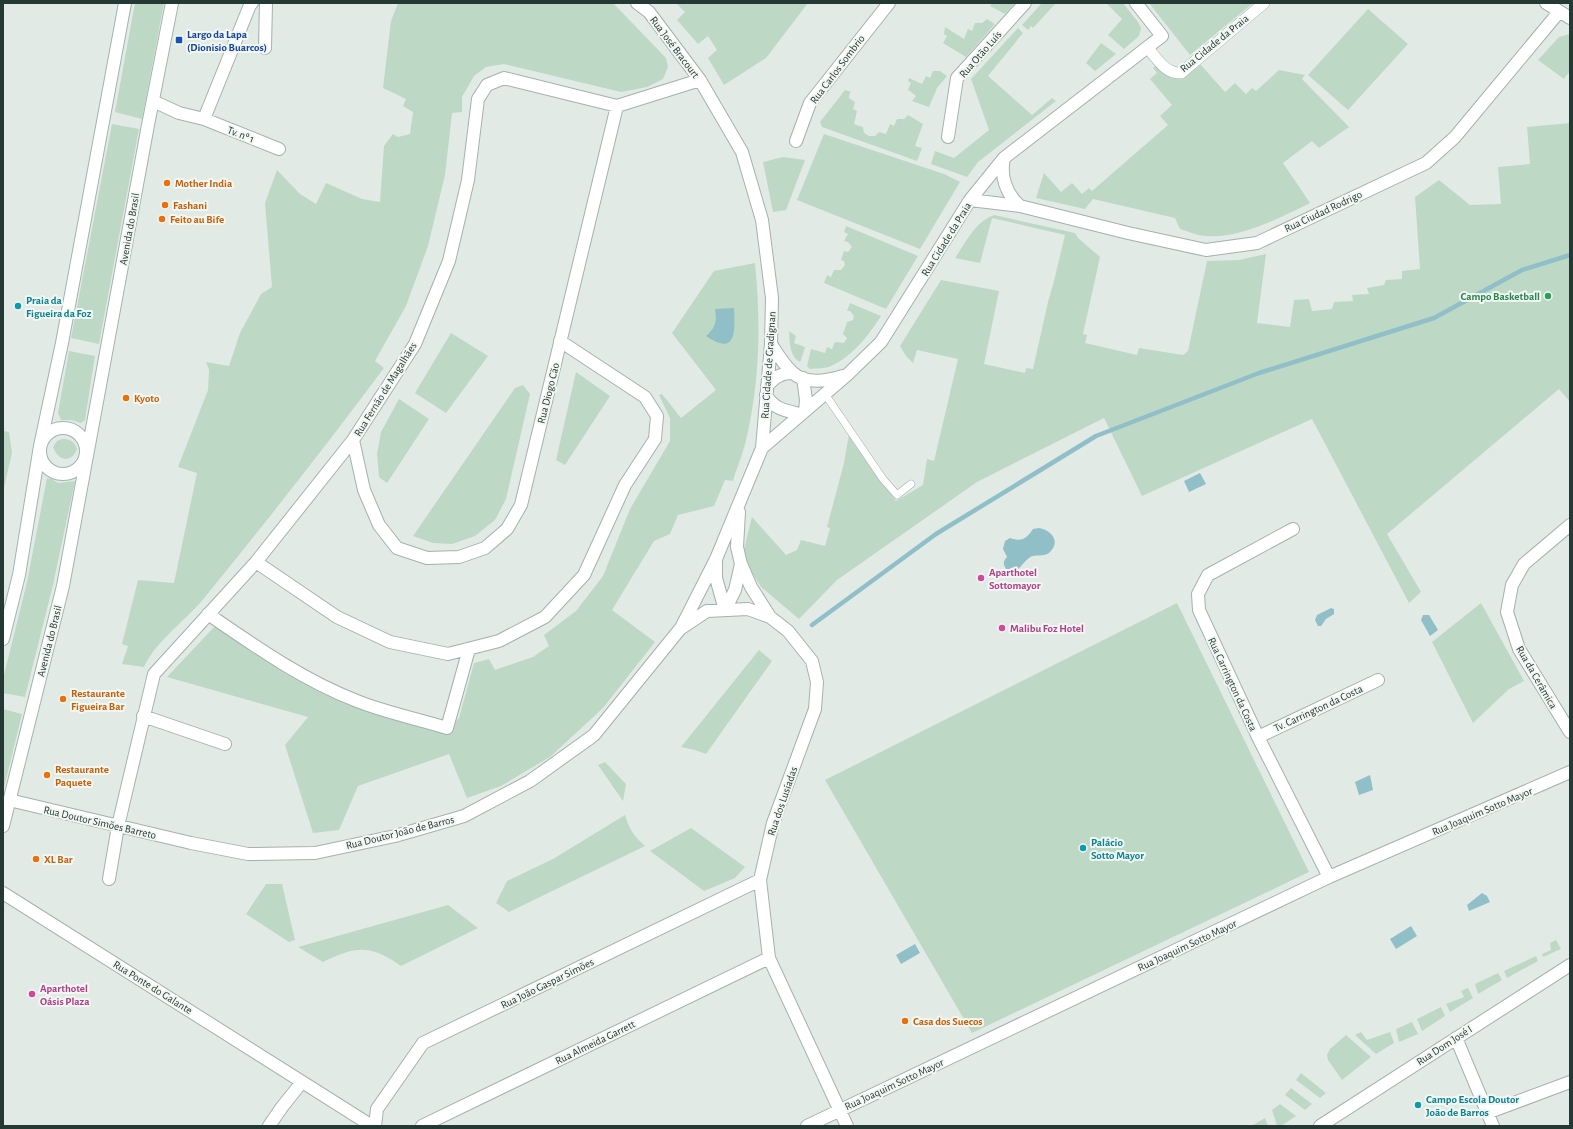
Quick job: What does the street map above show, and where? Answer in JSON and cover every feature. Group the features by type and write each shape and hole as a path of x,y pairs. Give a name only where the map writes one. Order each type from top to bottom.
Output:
{"street":[{"name":"Avenida do Brasil","path":"3,639 19,575 40,446 62,343 125,3"},
{"name":"Avenida do Brasil","path":"3,826 63,586 172,3"},
{"path":"204,119 252,3"},
{"path":"265,48 266,3"},
{"name":"Rua José Bracourt","path":"637,3 649,12 700,80 709,95"},
{"name":"Rua Carlos Sombrio","path":"796,141 810,103 888,3"},
{"name":"Rua Otão Luís","path":"948,137 957,78 1026,3"},
{"name":"Rua Cidade da Praia","path":"762,448 848,375 881,342 970,200 1004,158 1162,36 1136,3"},
{"name":"Rua Cidade da Praia","path":"1147,47 1168,70 1174,73 1181,73 1264,3"},
{"path":"1546,3 1570,18"},
{"name":"Rua Ciudad Rodrigo","path":"970,200 1020,206 1128,233 1206,250 1257,242 1426,163 1455,138 1559,12"},
{"name":"Rua Fernão de Magalhães","path":"109,879 118,826 154,674 256,562 353,440 415,344 449,261 468,180 478,99 487,85 504,78 617,106"},
{"path":"617,106 700,80"},
{"name":"Rua Cidade de Gradignan","path":"680,629 716,558 762,448 771,344 772,298 762,220 742,152 709,95"},
{"name":"Tv. nº 1","path":"153,101 179,113 204,119 279,149"},
{"name":"Rua Diogo Cão","path":"353,440 364,490 379,525 397,548 427,558 459,558 485,548 507,529 521,505 617,106"},
{"path":"1004,158 1002,166 1004,185 1013,200 1020,206"},
{"path":"256,562 337,617 390,642 448,654 499,641 545,617 584,575 625,485 655,439 657,416 645,397 560,341"},
{"path":"771,344 798,376 806,400 803,413 779,408 769,401 767,391 775,378 780,374 798,376 815,381 827,381 848,375"},
{"name":"Avenida do Brasil","path":"59,428 67,428 74,430 81,435 85,442 87,455 81,467 69,474 62,475 49,470 44,465 40,455 40,446 51,431 59,428"},
{"name":"Rua dos Lusíadas","path":"740,503 738,547 741,564 751,587 770,617 788,631 812,661 817,682 815,709 773,823 760,880 769,958 847,1126"},
{"name":"Rua da Cerâmica","path":"1570,525 1524,564 1512,586 1507,612 1519,649 1570,732"},
{"name":"Rua Carrington da Costa","path":"1293,529 1208,575 1198,594 1199,610 1258,737 1329,877"},
{"path":"716,558 716,578 725,610"},
{"path":"725,610 736,590 741,564"},
{"name":"Rua Doutor João de Barros","path":"191,843 248,854 314,853 394,836 464,816 530,781 594,735 680,629 707,611 748,609 770,617"},
{"path":"208,614 286,666 317,683 358,702 447,728 469,649"},
{"name":"Tv. Carrington da Costa","path":"1258,737 1378,680"},
{"path":"143,716 225,744"},
{"name":"Rua Joaquim Sotto Mayor","path":"807,1126 1329,877 1570,772"},
{"name":"Rua Doutor Simões Barreto","path":"9,800 191,843"},
{"name":"Rua João Gaspar Simões","path":"375,1126 377,1109 423,1043 760,880"},
{"name":"Rua Ponte do Galante","path":"3,892 302,1082"},
{"name":"Rua Almeida Garrett","path":"422,1126 769,958"},
{"name":"Rua Dom José I","path":"1320,1126 1570,966"},
{"path":"1456,1038 1493,1126"},
{"path":"269,1126 302,1082 372,1126"},
{"path":"1487,1113 1570,1082"}],"lane":[{"path":"825,394 882,479 897,495 911,484"}],"green space":[{"path":"135,3 164,3 142,119 115,112"},
{"path":"398,3 613,3 666,58 668,67 663,79 647,87 621,92 504,64 486,67 474,76 462,97 462,112 452,113 445,175 428,246 406,306 375,361 384,368 251,541 205,597 156,648 144,667 122,664 128,646 122,644 138,580 174,583 197,473 178,467 208,390 209,370 206,362 229,366 240,333 261,294 272,287 265,203 277,170 300,194 316,204 326,183 362,199 380,202 384,146 393,134 398,137 410,134 413,112 403,106 406,99 383,88 391,21"},
{"path":"676,3 808,3 766,58 724,85 708,58 717,50 708,36 698,44 677,20 685,12"},
{"path":"992,3 1015,3 1005,14 990,6"},
{"path":"1042,3 1056,3 1033,28 1031,26 1028,30 1022,25"},
{"path":"1106,3 1123,3 1141,28 1139,36 1124,49 1108,35 1122,19"},
{"path":"1149,3 1253,3 1190,55"},
{"path":"1368,9 1408,44 1348,110 1308,75"},
{"path":"987,19 995,24 966,57 943,43 947,36 944,34 945,27 964,39 968,29 972,31 975,23 982,23"},
{"path":"1018,28 1023,33 988,76 1032,115 1052,98 1056,101 978,162 967,177 931,164 935,151 954,158 989,130 971,79"},
{"path":"1570,34 1570,71 1564,79 1538,60 1559,37"},
{"path":"1101,43 1116,54 1095,71 1086,63"},
{"path":"1157,64 1185,75 1200,64 1225,92 1235,83 1246,94 1252,88 1256,91 1279,70 1305,75 1302,79 1349,127 1319,148 1312,141 1283,163 1310,203 1256,228 1226,235 1212,236 1198,235 1180,229 1175,218 1093,199 1085,209 1036,198 1044,173 1061,192 1072,183 1082,194 1089,188 1092,191 1168,125 1160,116 1172,105 1150,79 1157,73 1153,68"},
{"path":"933,71 940,71 947,76 937,88 929,107 912,101 916,96 908,90 911,83 908,81 909,78 922,84 926,76 930,78"},
{"path":"845,90 851,92 849,98 855,102 853,109 857,111 854,124 863,127 864,133 869,136 875,136 879,132 886,134 890,124 894,126 897,119 904,119 908,115 923,124 915,146 922,148 917,161 822,127 820,122"},
{"path":"1570,123 1570,402 1559,389 1387,534 1421,592 1409,603 1312,419 1142,496 1104,418 977,482 837,580 799,619 761,587 742,557 752,517 786,555 797,550 801,540 825,546 830,528 827,527 844,463 849,434 896,501 923,485 927,459 934,461 958,359 917,350 913,363 906,356 900,346 941,280 999,291 984,364 1025,373 1026,368 1033,369 1065,235 992,218 980,263 955,258 976,228 987,218 994,215 1075,233 1078,238 1100,257 1083,334 1087,335 1085,343 1137,355 1139,348 1183,355 1188,351 1207,261 1239,260 1266,254 1257,323 1290,327 1294,300 1309,299 1312,311 1332,309 1334,302 1353,301 1352,295 1369,294 1367,288 1384,285 1386,280 1402,279 1402,271 1420,269 1415,197 1439,180 1470,205 1501,204 1498,167 1530,164 1527,127"},
{"path":"112,124 139,129 99,344 71,338"},
{"path":"824,134 944,174 960,182 920,249 797,200"},
{"path":"783,157 805,160 786,210 773,212 763,162"},
{"path":"846,226 918,256 886,309 824,283 827,275 831,277 834,270 841,270 845,265 844,261 841,260 844,251 848,252 852,247 848,242 844,241 848,234 844,232"},
{"path":"755,263 758,307 757,374 751,418 746,440 733,481 725,480 714,506 678,515 670,534 654,541 612,610 655,642 603,708 550,757 501,786 467,798 449,754 358,786 339,830 313,833 285,745 308,717 167,677 217,624 283,669 449,730 459,718 474,663 489,659 495,670 533,657 549,646 544,635 576,611 603,576 630,509 670,441 670,418 659,395 662,394 681,418 716,390 672,333 714,271"},
{"path":"850,303 881,316 871,331 846,357 829,367 810,369 807,366 811,349 825,353 827,347 832,349 835,342 844,343 847,338 843,334 847,322 853,320 854,316 850,311 847,311"},
{"path":"789,331 796,336 794,343 805,347 800,362 796,359 792,352"},
{"path":"451,333 488,356 446,413 415,393"},
{"path":"69,351 95,356 85,420 81,423 71,420 61,420 58,413"},
{"path":"576,372 610,396 565,465 556,460"},
{"path":"523,385 530,394 506,499 495,520 475,536 452,544 433,543 413,536 515,388"},
{"path":"399,399 429,419 387,483 379,477 377,454 381,432"},
{"path":"3,431 9,432 12,453 3,492"},
{"path":"62,439 71,441 75,444 77,449 68,459 61,458 55,452 53,447 57,441"},
{"path":"47,478 58,483 75,481 53,585 25,697 3,693 3,679 27,582"},
{"path":"1177,603 1309,872 972,1033 825,780"},
{"path":"1481,603 1524,681 1509,689 1473,723 1432,642"},
{"path":"759,650 772,661 706,754 681,747"},
{"path":"3,709 22,714 3,792"},
{"path":"605,762 626,784 623,801 598,765"},
{"path":"625,815 632,832 645,846 509,912 496,903 507,881 553,859"},
{"path":"691,828 745,867 735,878 704,891 650,851"},
{"path":"266,884 282,884 295,940 289,942 246,914"},
{"path":"448,905 478,928 401,966 380,954 363,950 354,950 323,962 298,947"},
{"path":"1556,940 1561,949 1543,957 1542,954 1551,950 1550,943"},
{"path":"1536,956 1538,961 1507,978 1504,971"},
{"path":"1498,973 1502,980 1478,994 1475,984"},
{"path":"1468,988 1473,998 1450,1012 1446,1004 1464,997 1461,991"},
{"path":"1441,1007 1445,1016 1422,1031 1417,1019"},
{"path":"1412,1022 1418,1034 1399,1042 1396,1029"},
{"path":"1361,1032 1367,1040 1390,1032 1394,1043 1376,1054 1355,1035"},
{"path":"1346,1035 1371,1057 1342,1080 1328,1060 1327,1055 1330,1049"},
{"path":"1301,1073 1326,1093 1320,1098 1296,1080"},
{"path":"1291,1088 1312,1104 1305,1110 1285,1095"},
{"path":"1280,1104 1296,1116 1281,1126 1277,1126 1272,1110"},
{"path":"1265,1118 1268,1126 1253,1126 1253,1125"}],"water":[{"path":"734,308 734,333 729,342 724,344 716,342 706,336 715,324 715,309"},
{"path":"1200,473 1206,484 1189,492 1184,481"},
{"path":"1039,528 1051,534 1055,540 1055,544 1050,552 1045,555 1031,557 1015,572 1006,569 1004,563 1007,557 1003,549 1005,541 1010,538 1021,540 1033,529"},
{"path":"1331,608 1334,609 1334,614 1326,619 1321,626 1318,626 1315,620 1317,615"},
{"path":"1423,615 1429,615 1438,630 1430,636 1421,620"},
{"path":"1370,775 1373,790 1359,795 1355,782"},
{"path":"1482,893 1487,896 1490,902 1469,911 1467,905"},
{"path":"1411,926 1417,936 1396,949 1390,939"},
{"path":"915,944 920,953 901,964 896,955"}],"waterway":[{"path":"812,625 936,534 1096,436 1259,373 1434,318 1522,270 1570,255"}],"place":[{"name":"Largo da Lapa (Dionisio Buarcos)","path":"179,40"},
{"name":"Mother India","path":"167,183"},
{"name":"Fashani","path":"165,205"},
{"name":"Feito au Bife","path":"162,219"},
{"name":"Campo Basketball","path":"1548,296"},
{"name":"Praia da Figueira da Foz","path":"18,306"},
{"name":"Kyoto","path":"126,398"},
{"name":"Aparthotel Sottomayor","path":"981,578"},
{"name":"Malibu Foz Hotel","path":"1002,628"},
{"name":"Restaurante Figueira Bar","path":"63,699"},
{"name":"Restaurante Paquete","path":"47,775"},
{"name":"Palácio Sotto Mayor","path":"1083,848"},
{"name":"XL Bar","path":"36,859"},
{"name":"Aparthotel Oásis Plaza","path":"32,994"},
{"name":"Casa dos Suecos","path":"905,1021"},
{"name":"Campo Escola Doutor João de Barros","path":"1418,1105"}]}
